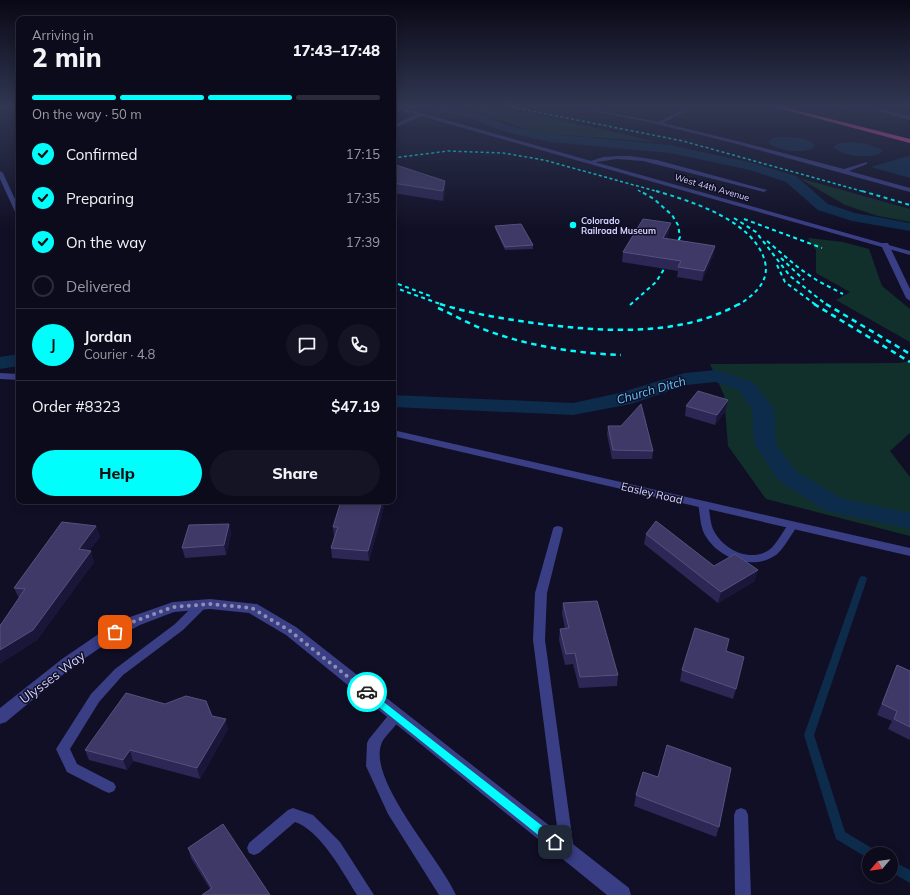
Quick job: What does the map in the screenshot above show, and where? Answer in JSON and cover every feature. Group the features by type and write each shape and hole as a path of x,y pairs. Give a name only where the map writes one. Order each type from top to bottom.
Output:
{"street":[{"name":"West 44th Avenue","path":"537,147 910,253"},
{"path":"885,245 910,298"},
{"path":"0,376 16,377"},
{"name":"Easley Road","path":"396,435 910,552"},
{"name":"Ulysses Way","path":"0,717 67,663 105,637 135,621 173,607 201,605 252,608 290,631 622,895"}],"lane":[{"path":"756,147 910,190"},
{"path":"590,162 600,158 617,157 649,159 764,190"},
{"path":"844,171 865,164"},
{"path":"0,173 16,208"},
{"path":"703,504 708,531 720,548 739,558 759,558 774,552 793,525"},
{"path":"558,530 541,593 539,640 568,852"},
{"path":"109,787 72,768 63,749 95,698 119,672 179,627 201,605"},
{"path":"396,716 374,743 373,766 393,808 448,895"},
{"path":"254,848 293,815 308,820 335,847 366,895"},
{"path":"741,815 743,895"}],"green space":[{"path":"799,178 910,209 910,222 878,216 845,205"},
{"path":"808,238 843,242 869,249 882,286 910,309 910,342 836,300 850,292 816,273 816,250"},
{"path":"910,361 910,433 890,451 910,477 910,536 766,499 728,446 724,395 710,364 899,363"}],"water":[{"path":"775,147 814,147 811,149 798,151"},
{"path":"834,147 874,147 882,150 882,152 871,156 858,156 838,151"},
{"path":"910,156 910,178 871,167"}],"building":[{"path":"396,165 445,181 443,191 396,183"},
{"path":"643,219 671,223 663,238 715,246 704,271 678,267 681,261 623,252"},
{"path":"521,224 533,245 505,247 495,226"},
{"path":"698,391 728,400 717,415 686,406"},
{"path":"641,404 653,451 613,450 608,426 621,426"},
{"path":"340,504 381,504 368,551 331,548 338,527 333,527"},
{"path":"656,521 714,566 735,554 758,570 721,592 646,534"},
{"path":"62,522 96,526 79,549 91,551 33,630 0,650 0,625 25,589 14,588"},
{"path":"229,524 224,545 182,548 189,525"},
{"path":"597,601 618,675 580,677 575,653 566,654 560,629 569,628 563,603"},
{"path":"695,628 729,639 726,651 744,657 736,689 682,670"},
{"path":"897,665 910,671 910,727 894,719 897,711 882,704"},
{"path":"126,693 165,704 186,696 206,701 212,716 226,719 197,768 130,750 123,760 85,750"},
{"path":"667,745 731,768 719,827 636,795 643,772 658,777"},
{"path":"223,824 270,895 202,895 212,888 188,848"}],"waterway":[{"path":"652,147 670,149 753,167 791,179 823,207 852,217 910,227"},
{"name":"Church Ditch","path":"0,363 16,360"},
{"name":"Church Ditch","path":"396,401 573,409 623,399 685,379 716,376 746,386 763,409 765,443 786,475 835,505 910,521"},
{"path":"862,848 840,835 809,735 863,579"},
{"path":"898,870 910,877"}],"railway":[{"path":"704,147 865,192"},
{"path":"396,158 448,151 503,153 544,160 659,192"},
{"path":"630,305 656,282 671,258 680,237 678,225 672,215 654,199 640,191"},
{"path":"862,191 910,205"},
{"path":"659,192 703,207 720,215 749,235 759,248 765,262 766,269 763,282 754,293 738,305"},
{"path":"734,218 756,232 790,276 827,305"},
{"path":"744,219 822,248"},
{"path":"767,241 800,269 818,281 843,294"},
{"path":"781,258 804,280"},
{"path":"777,265 785,282 816,305"},
{"path":"398,284 430,296"},
{"path":"396,288 442,304"},
{"path":"442,304 480,314 548,325 621,330 670,327 694,322 739,304"},
{"path":"814,304 910,362"},
{"path":"826,304 910,354"},
{"path":"438,308 484,330 523,342 572,351 621,355"}],"way so far":[{"path":"115,632 135,621 173,607 210,604 252,608 290,631 367,692"}],"place":[{"name":"Colorado Railroad Museum","path":"573,225"}],"route":[{"path":"367,692 555,842"}]}
